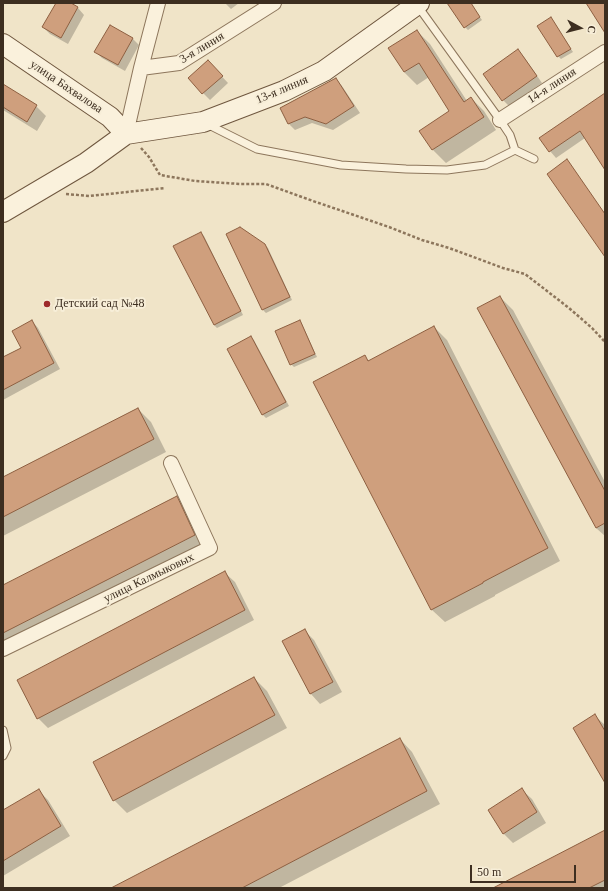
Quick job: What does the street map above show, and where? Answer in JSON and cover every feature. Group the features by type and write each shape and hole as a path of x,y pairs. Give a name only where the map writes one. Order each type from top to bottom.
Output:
{"street":[{"path":"3,212 86,163 126,134 158,3"},
{"name":"3-я линия","path":"141,68 179,63 274,3"},
{"name":"13-я линия","path":"126,134 203,122 284,91 324,71 418,4"},
{"name":"улица Бахвалова","path":"3,44 110,117 126,134"},
{"name":"14-я линия","path":"500,120 605,52"},
{"name":"улица Калмыковых","path":"3,649 210,548 171,463"}],"lane":[{"path":"418,4 500,120 510,135 516,150 534,159"},
{"path":"203,122 257,149 341,165 447,170 485,164 516,150"},
{"path":"3,730 7,748 3,756"}],"path":[{"path":"126,134 149,157 160,175 195,181 266,184 422,240 525,274 569,308 592,328 605,342"},
{"path":"37,192 89,196 165,188"}],"building":[{"path":"56,3 71,3 78,7 61,38 42,27"},
{"path":"447,3 471,3 480,17 464,28"},
{"path":"586,3 605,3 605,33"},
{"path":"551,17 571,49 557,57 537,26"},
{"path":"110,25 133,38 118,65 94,52"},
{"path":"417,30 464,102 471,97 484,117 432,150 419,131 449,111 419,63 404,72 388,48"},
{"path":"518,49 537,76 502,101 483,74"},
{"path":"208,60 223,76 202,94 188,78"},
{"path":"336,78 354,106 326,124 305,117 288,124 280,108"},
{"path":"3,84 37,105 27,122 3,107"},
{"path":"605,93 605,170 580,131 549,152 539,138"},
{"path":"567,159 605,214 605,257 547,174"},
{"path":"240,227 265,244 290,297 262,310 226,234"},
{"path":"201,232 241,311 214,325 173,246"},
{"path":"500,296 605,491 605,523 596,528 477,308"},
{"path":"32,320 54,363 3,390 3,357 21,348 12,331"},
{"path":"300,320 315,354 290,365 275,331"},
{"path":"434,326 548,548 431,610 313,382 365,355 368,361"},
{"path":"251,336 286,402 262,415 227,349"},
{"path":"138,408 154,439 3,517 3,477"},
{"path":"177,496 195,535 3,633 3,585"},
{"path":"225,571 245,610 37,719 17,680"},
{"path":"305,629 333,682 310,694 282,641"},
{"path":"254,677 275,715 113,801 93,762"},
{"path":"595,714 605,731 605,783 573,728"},
{"path":"400,738 427,791 242,888 111,888"},
{"path":"522,788 537,812 503,834 488,810"},
{"path":"39,789 61,826 3,861 3,810"},
{"path":"605,830 605,880 589,888 493,888"}],"place":[{"name":"Детский сад №48","path":"47,304"}]}
